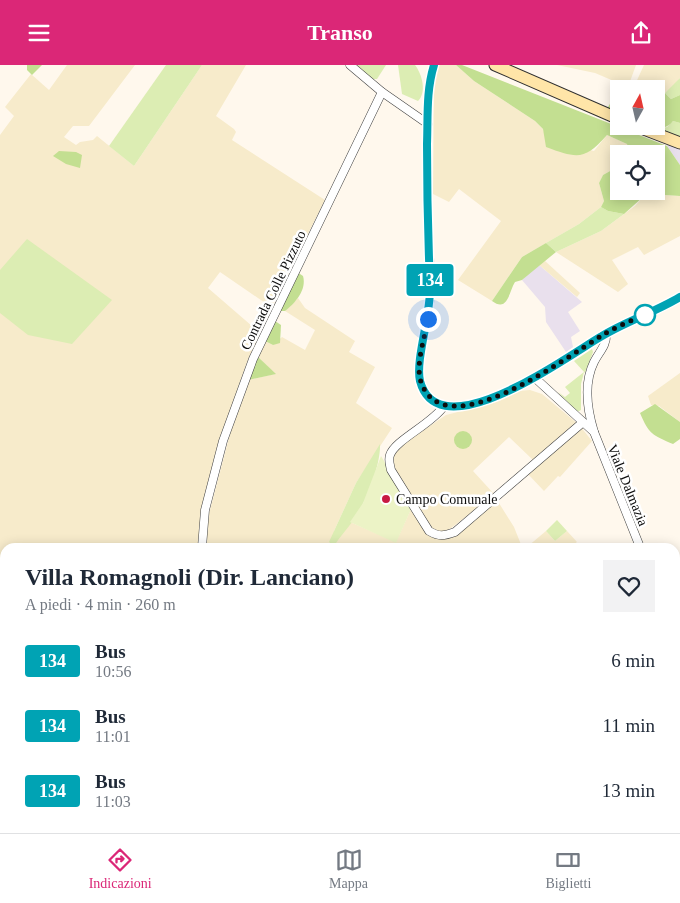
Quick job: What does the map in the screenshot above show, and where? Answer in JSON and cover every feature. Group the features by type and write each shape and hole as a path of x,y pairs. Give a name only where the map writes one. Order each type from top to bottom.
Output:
{"main road":[{"path":"495,65 610,116"},
{"path":"660,135 676,141"}],"street":[{"path":"350,65 382,92 428,124"},
{"path":"434,65 428,83 427,227 430,293 419,365 420,381 432,400 444,406 455,407 474,404 534,378 606,333 680,297"},
{"name":"Contrada Colle Pizzuto","path":"202,543 205,510 223,441 253,359 382,92"},
{"name":"Viale Dalmazia","path":"606,333 605,342 594,362 588,384 588,407 594,432 638,543"},
{"name":"Viale Dalmazia","path":"534,378 594,432"},
{"path":"444,406 434,418 394,447 389,463 391,470 429,531 437,536 444,536 455,532 582,423"}],"shaded area":[{"path":"67,65 135,65 89,126 73,126 64,137 76,145 80,142 93,140 97,136 134,166 202,65 246,65 216,116 236,132 232,140 325,200 271,307 220,272 208,288 260,333 247,362 222,434 200,543 0,543 0,135 14,116 5,107 31,74 49,90"},
{"path":"438,65 456,65 474,81 535,121 543,129 546,139 594,151 607,135 627,145 610,145 610,171 603,175 599,183 604,201 601,207 579,224 522,257 492,301 458,280 501,221 459,189 449,202 433,194 434,74"},
{"path":"557,65 636,65 631,80 612,80 595,73"},
{"path":"644,65 680,65 680,78 665,93 665,80 637,80"},
{"path":"667,144 680,149 680,165 667,146"},
{"path":"665,195 680,196 680,236 644,255 638,247 612,260 628,284 618,292 556,252 601,231 640,200 665,200"},
{"path":"545,261 580,293 577,297 538,264"},
{"path":"538,264 582,302 568,312 580,331 571,337 573,347 566,352 546,322 545,307 522,280"},
{"path":"298,298 305,308 355,341 349,352 375,367 356,403 392,428 356,483 334,531 344,531 350,522 396,542 412,507 425,529 442,538 497,500 514,527 520,543 205,543 209,514 230,434 248,380 275,374 256,355 263,340 273,345 282,337 305,350 315,330 285,311"},
{"path":"680,373 680,422 659,406 651,405 648,396"},
{"path":"530,390 542,394 578,424 533,460 509,437 473,471 495,495 443,534 431,530 392,468 391,455 396,449 446,415 493,403 518,391"},
{"path":"580,426 592,441 560,477 558,476 544,491 527,473"},
{"path":"546,531 555,541 567,531 577,542 576,543 532,543"}],"green space":[{"path":"27,65 42,65 32,75 27,70"},
{"path":"166,65 202,65 134,166 109,146"},
{"path":"353,65 386,65 377,79 373,79"},
{"path":"398,65 415,65 418,69 423,88 418,101 402,94"},
{"path":"456,65 462,65 610,123 610,135 639,135 664,145 627,145 607,135 593,149 586,153 580,155 566,154 546,147 543,129 535,121 474,81"},
{"path":"680,78 680,95 671,99 665,93"},
{"path":"665,93 671,99 680,95 680,123 673,121 665,127"},
{"path":"673,121 680,123 680,137 665,132 665,127"},
{"path":"665,145 680,165 680,196 665,195"},
{"path":"59,151 76,152 82,155 80,168 66,164 53,156"},
{"path":"610,171 610,200 640,200 624,214 608,211 601,207 604,201 599,183 603,175"},
{"path":"601,207 608,211 624,214 601,231 556,252 546,243 579,224"},
{"path":"27,239 112,300 72,344 28,335 0,313 0,270"},
{"path":"546,243 556,252 522,280 515,282 505,303 497,304 492,301 522,257"},
{"path":"297,272 303,276 302,291 293,304 285,311 277,311"},
{"path":"275,321 281,325 280,343 273,345 263,340"},
{"path":"592,349 593,352 585,373 574,361"},
{"path":"256,355 276,374 248,380"},
{"path":"584,372 581,384 581,410 577,412 558,392 565,397 570,393 565,387"},
{"path":"655,404 680,422 680,439 673,444 652,433 643,420 640,413"},
{"path":"463,431 469,434 472,440 469,446 463,449 457,446 454,440 457,434"},
{"path":"380,444 376,471 364,502 355,518 336,543 330,543 329,542 356,483"},
{"name":"Campo Comunale","path":"381,456 412,507 396,543 350,522 363,503"},
{"path":"557,520 567,531 555,541 546,531"}],"bus line":[{"name":"134","path":"434,65 428,83 427,227 431,285 430,308 419,365 420,381 432,400 438,405 461,407 501,393 534,378 606,333 680,297"}],"place":[{"name":"Campo Comunale","path":"386,499"}],"route":[{"path":"428,319 419,365 420,381 425,391 438,405 461,407 474,404 534,378 602,336 645,315"}]}
